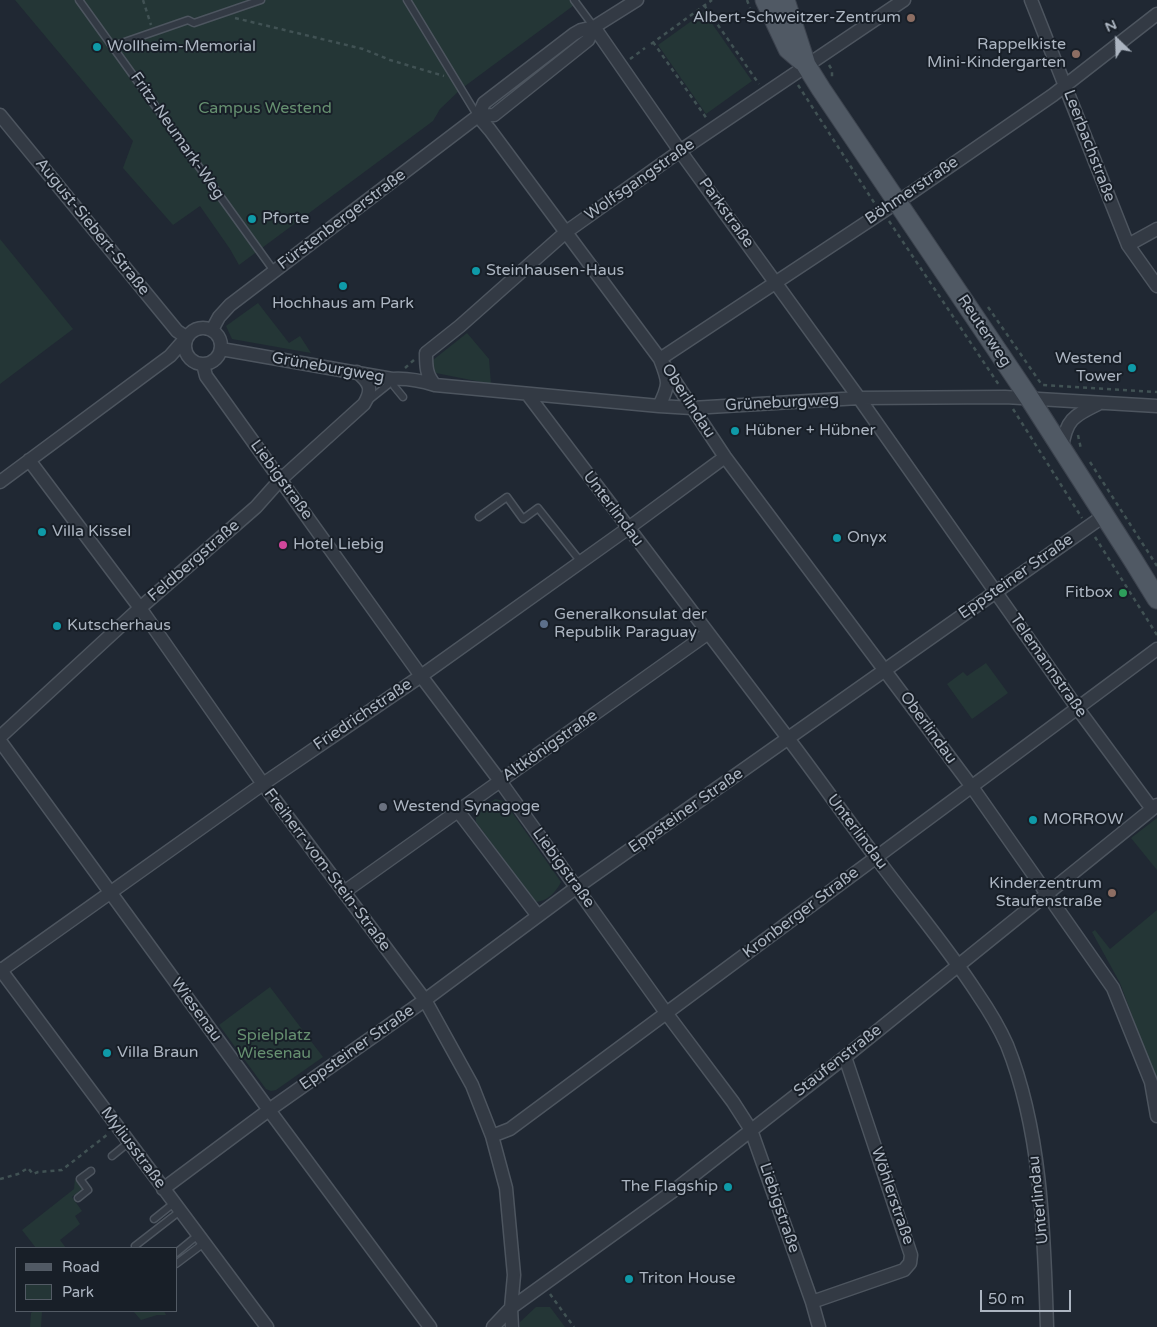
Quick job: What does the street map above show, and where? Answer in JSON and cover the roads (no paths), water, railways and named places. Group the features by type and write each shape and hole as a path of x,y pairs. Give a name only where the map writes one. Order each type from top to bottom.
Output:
{"main road":[{"path":"785,0 799,70"},
{"path":"758,4 788,49 799,70"},
{"name":"Reuterweg","path":"799,70 897,202 1030,399 1157,599"}],"street":[{"name":"Fürstenbergerstraße","path":"212,330 219,317 230,305 478,116 484,104 544,57 581,30 594,27 637,0"},
{"name":"Wolfsgangstraße","path":"435,385 429,379 426,369 426,353 460,326 566,232 680,151 904,0"},
{"name":"Leerbachstraße","path":"1031,0 1128,245 1157,286"},
{"name":"Böhmerstraße","path":"660,359 897,202 1066,85 1157,14"},
{"name":"Parkstraße","path":"594,27 680,151 859,398"},
{"name":"August-Siebert-Straße","path":"0,115 177,331 186,338"},
{"name":"Oberlindau","path":"478,116 660,359 725,457 972,787 1113,988 1151,1082 1157,1116"},
{"path":"1128,245 1157,229"},
{"path":"0,482 170,356 186,338 194,329 212,330 218,335 221,349 217,357 211,362 203,364 192,362 184,349 186,338"},
{"name":"Grüneburgweg","path":"221,349 357,372 392,380 399,379 435,385 528,395 659,406 692,408 859,398 1005,397 1157,406"},
{"path":"170,356 187,356"},
{"name":"Oberlindau","path":"659,406 668,389 668,378 660,359"},
{"name":"Liebigstraße","path":"203,364 206,376 420,676 578,887 667,1014 733,1102 751,1130 812,1302 819,1327"},
{"path":"357,372 364,378 369,388 370,394 364,404"},
{"name":"Unterlindau","path":"528,395 627,529 788,738 875,857 958,964 987,1008 1006,1043 1022,1086 1036,1161 1044,1232 1047,1327"},
{"name":"Telemannstraße","path":"859,398 1078,709 1154,807"},
{"path":"1062,448 1064,430 1074,417 1101,403"},
{"name":"Feldbergstraße","path":"0,739 140,608 246,516 280,480 364,404"},
{"name":"Friedrichstraße","path":"0,970 263,784 420,676 725,457"},
{"name":"Freiherr-vom-Stein-Straße","path":"29,460 140,608 263,784 425,1000 472,1085 492,1136 506,1188 514,1275 511,1308 512,1327"},
{"name":"Eppsteiner Straße","path":"164,1189 269,1110 425,1000 578,887 1105,515"},
{"name":"Altkönigstraße","path":"344,892 707,634"},
{"name":"Kronberger Straße","path":"492,1136 510,1129 1157,650"},
{"name":"Wiesenau","path":"0,739 269,1110 430,1327"},
{"name":"Staufenstraße","path":"511,1308 676,1189 1048,894 1154,807"},
{"path":"458,811 538,916"},
{"name":"Myliusstraße","path":"0,970 267,1327"},
{"name":"Wöhlerstraße","path":"812,1302 904,1270 910,1264 911,1255 844,1057"},
{"path":"494,1327 511,1308"}],"lane":[{"name":"Fritz-Neumark-Weg","path":"79,0 274,272"},
{"path":"113,46 188,20 194,23 261,0"},
{"path":"407,0 478,116"},
{"path":"574,0 594,27"},
{"path":"392,380 394,386 403,397"},
{"name":"Feldbergstraße","path":"364,404 392,380"},
{"path":"479,517 507,497 523,519 538,508 581,562"},
{"path":"112,1156 128,1143"},
{"path":"78,1198 88,1190 80,1179 91,1171"},
{"path":"154,1219 177,1207"},
{"path":"136,1247 177,1207"},
{"path":"178,1251 201,1239"},
{"path":"178,1262 201,1239"}],"place":[{"name":"Albert-Schweitzer-Zentrum","path":"911,18"},
{"name":"Wollheim-Memorial","path":"97,47"},
{"name":"Rappelkiste Mini-Kindergarten","path":"1076,54"},
{"name":"Pforte","path":"252,219"},
{"name":"Steinhausen-Haus","path":"476,271"},
{"name":"Hochhaus am Park","path":"343,286"},
{"name":"Westend Tower","path":"1132,368"},
{"name":"Hübner + Hübner","path":"735,431"},
{"name":"Villa Kissel","path":"42,532"},
{"name":"Onyx","path":"837,538"},
{"name":"Hotel Liebig","path":"283,545"},
{"name":"Fitbox","path":"1123,593"},
{"name":"Generalkonsulat der Republik Paraguay","path":"544,624"},
{"name":"Kutscherhaus","path":"57,626"},
{"name":"Westend Synagoge","path":"383,807"},
{"name":"MORROW","path":"1033,820"},
{"name":"Kinderzentrum Staufenstraße","path":"1112,893"},
{"name":"Villa Braun","path":"107,1053"},
{"name":"The Flagship","path":"728,1187"},
{"name":"Triton House","path":"629,1279"}],"park label":[{"name":"Campus Westend","path":"265,109"},
{"name":"Spielplatz Wiesenau","path":"274,1045"}]}
